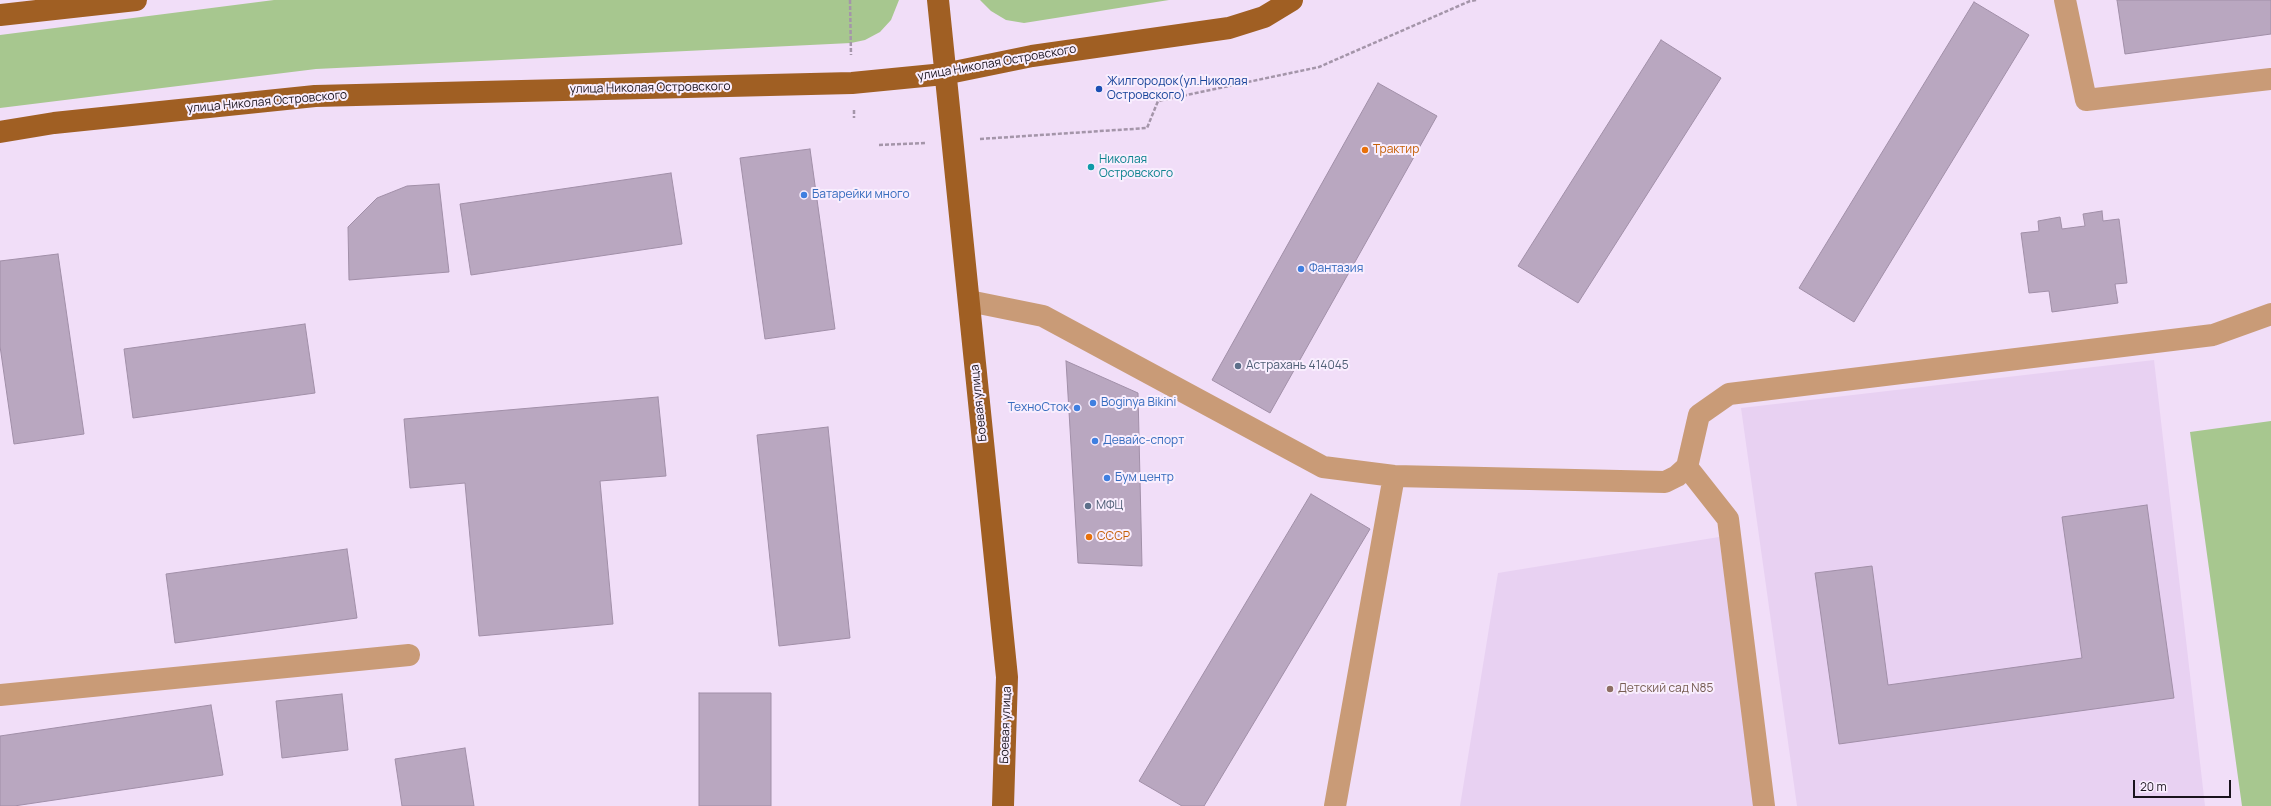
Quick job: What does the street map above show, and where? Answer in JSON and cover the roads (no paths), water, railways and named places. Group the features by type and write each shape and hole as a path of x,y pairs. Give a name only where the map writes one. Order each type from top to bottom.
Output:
{"main road":[{"path":"0,15 136,0"},
{"name":"Боевая улица","path":"938,0 944,74 969,301 1007,677 1003,806"},
{"name":"улица Николая Островского","path":"0,132 54,123 315,96 852,83 944,74 1032,56 1229,28 1264,17 1291,0"}],"street":[{"path":"2065,0 2086,100 2271,79"},
{"path":"969,301 1043,316 1323,467 1394,476 1665,482 1677,476 1687,467 1699,415 1729,394 2213,335 2271,314"},
{"path":"1687,467 1728,519 1764,806"},
{"path":"1335,806 1394,476"},
{"path":"0,695 409,655"}],"place":[{"name":"Жилгородок(ул.Николая Островского)","path":"1099,89"},
{"name":"Трактир","path":"1365,150"},
{"name":"Николая Островского","path":"1091,167"},
{"name":"Батарейки много","path":"804,195"},
{"name":"Фантазия","path":"1301,269"},
{"name":"Астрахань 414045","path":"1238,366"},
{"name":"Boginya Bikini","path":"1093,403"},
{"name":"ТехноСток","path":"1077,408"},
{"name":"Девайс-спорт","path":"1095,441"},
{"name":"Бум центр","path":"1107,478"},
{"name":"МФЦ","path":"1088,506"},
{"name":"СССР","path":"1089,537"},
{"name":"Детский сад N85","path":"1610,689"}]}
